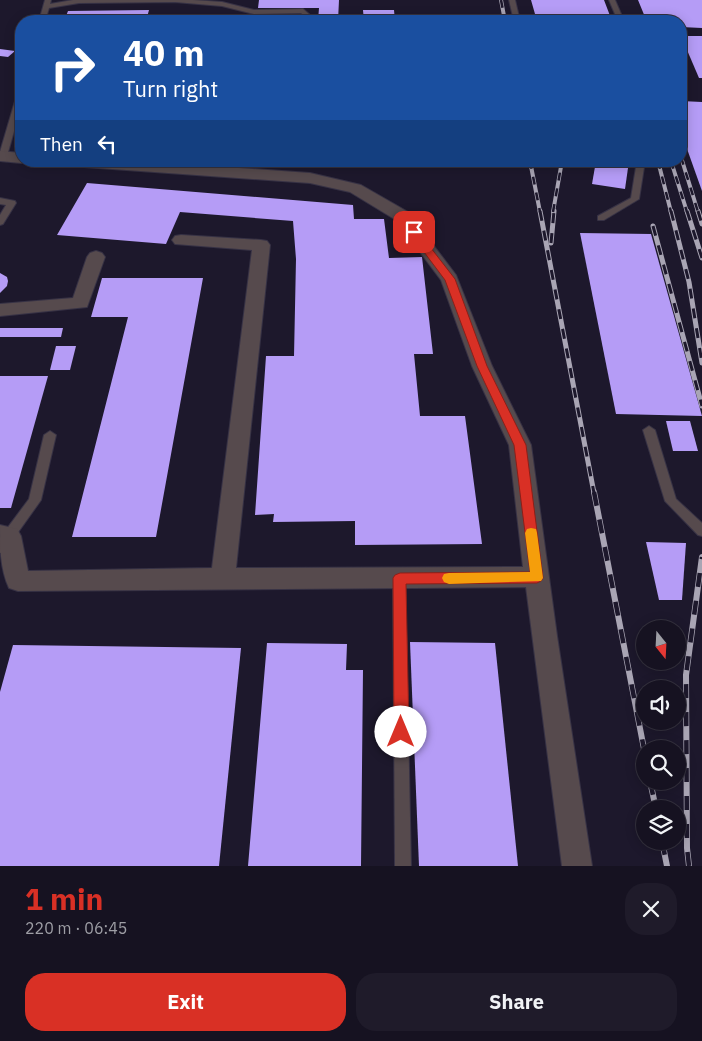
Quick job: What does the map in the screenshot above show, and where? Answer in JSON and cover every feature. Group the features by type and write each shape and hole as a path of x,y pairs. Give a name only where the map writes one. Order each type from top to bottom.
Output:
{"street":[{"path":"2,156 15,157"},
{"path":"155,167 310,178 355,188 402,216 450,279 482,366 520,445 577,866"},
{"path":"181,240 261,246 223,578"},
{"path":"0,310 80,303 96,257"},
{"path":"3,539 18,581 223,578 537,578"}],"lane":[{"path":"47,4 180,0 222,4 254,12 303,12 307,15"},
{"path":"512,0 516,15"},
{"path":"612,0 618,15"},
{"path":"2,156 15,113"},
{"path":"601,218 635,200 640,167"},
{"path":"0,201 12,203 0,222"},
{"path":"649,430 671,502 702,531"},
{"path":"3,539 35,500 50,435"},
{"path":"400,578 403,866"}],"building":[{"path":"259,0 339,0 338,15 318,15 319,8 258,8"},
{"path":"531,0 604,0 610,15 565,15 535,14"},
{"path":"638,0 702,0 702,28 687,27 687,15 644,15"},
{"path":"149,10 148,15 66,15 68,11"},
{"path":"363,10 394,10 394,15 363,15"},
{"path":"687,36 702,36 702,78 699,78 687,50"},
{"path":"0,49 15,51 8,57 0,56"},
{"path":"687,101 702,102 702,191 687,149"},
{"path":"595,167 628,167 625,189 592,184"},
{"path":"87,183 353,205 354,219 384,219 389,258 422,257 433,354 414,354 420,416 465,416 482,544 355,545 355,521 273,522 274,514 255,515 266,356 294,356 296,259 293,221 180,212 166,244 57,235"},
{"path":"580,233 651,234 702,416 616,414"},
{"path":"0,273 7,277 8,281 7,286 0,293"},
{"path":"102,278 203,278 156,537 72,537 128,317 91,317"},
{"path":"0,328 63,328 61,337 0,337"},
{"path":"56,346 76,346 70,370 50,370"},
{"path":"0,376 48,376 11,508 0,508"},
{"path":"666,421 690,421 698,451 673,451"},
{"path":"646,542 686,543 682,600 659,600"},
{"path":"410,642 495,643 518,866 419,866"},
{"path":"267,643 347,644 346,670 363,670 361,866 248,866"},
{"path":"13,645 241,648 219,866 0,866 0,692"}],"railway":[{"path":"501,0 504,15"},
{"path":"531,167 540,212"},
{"path":"553,212 561,167"},
{"path":"660,167 671,212"},
{"path":"673,167 687,212"},
{"path":"684,167 698,212"},
{"path":"540,211 594,493"},
{"path":"551,243 554,211"},
{"path":"671,211 689,282 702,363"},
{"path":"687,211 702,258"},
{"path":"698,211 702,224"},
{"path":"653,226 702,406"},
{"path":"594,492 642,740"},
{"path":"689,866 687,848 686,675 702,557"},
{"path":"652,790 654,800"},
{"path":"664,850 667,866"}],"slow traffic":[{"path":"449,578 537,578 531,533"}],"route":[{"path":"401,732 400,578 537,578 520,445 482,366 450,279 414,232"}]}
